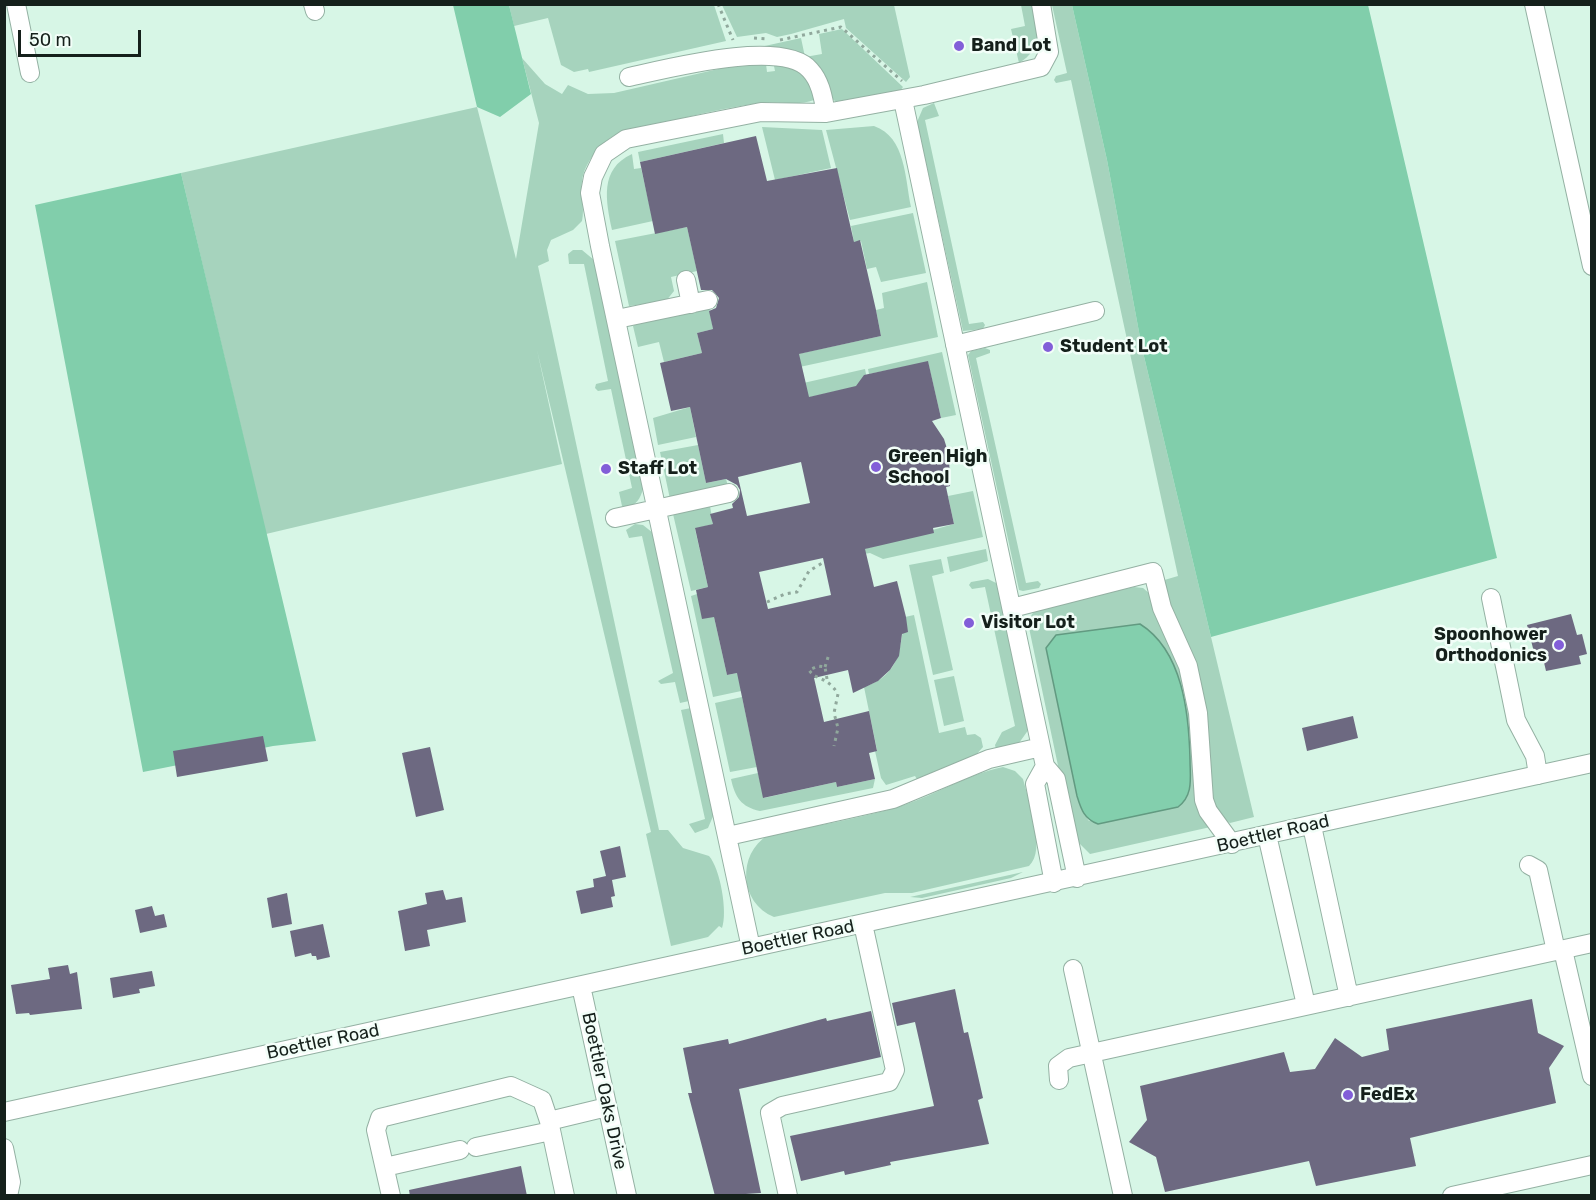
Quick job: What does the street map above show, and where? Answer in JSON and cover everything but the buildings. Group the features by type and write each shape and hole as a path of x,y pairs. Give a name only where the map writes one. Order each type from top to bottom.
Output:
{"street":[{"path":"16,4 30,73"},
{"path":"752,948 590,193 593,177 604,154 626,139 690,124 761,112 826,114 1026,73 1041,67 1047,59 1047,34 1041,4"},
{"path":"1534,4 1592,266"},
{"path":"629,77 723,57 790,59 809,68 818,81 826,114"},
{"path":"911,98 955,345 1045,766 1056,779 1077,878"},
{"path":"617,319 699,302 686,280"},
{"path":"955,345 1095,311"},
{"path":"615,519 729,493"},
{"path":"1012,608 1153,572 1162,608 1190,678 1198,713 1204,800 1208,811 1232,844"},
{"path":"1491,598 1516,720 1535,756 1538,775"},
{"path":"728,836 894,799 990,759 1041,747"},
{"name":"Boettler Road","path":"4,1112 1232,844 1592,763"},
{"path":"1045,766 1035,784 1054,883"},
{"path":"1312,826 1349,997"},
{"path":"1267,836 1306,1005"},
{"path":"1529,865 1538,870 1592,1076"},
{"path":"788,1196 770,1113 782,1106 889,1082 895,1070 863,924"},
{"path":"1059,1080 1058,1066 1069,1058 1592,943"},
{"path":"1073,969 1123,1196"},
{"name":"Boettler Oaks Drive","path":"581,986 627,1196"},
{"path":"392,1196 376,1130 380,1118 511,1086 542,1100 565,1196"},
{"path":"385,1167 468,1149 607,1107"},
{"path":"4,1148 11,1182 8,1196"},
{"path":"1452,1196 1592,1165"}],"path":[{"path":"718,4 730,37 736,41"},
{"path":"745,39 763,36 776,41 841,27 911,98"},
{"path":"767,603 785,594 797,592 809,571 824,562"},
{"path":"829,654 825,667 827,679 838,694 834,713 838,728 834,746"},
{"path":"825,667 818,666 809,670 813,675 827,679"}],"shaded area":[{"path":"453,5 509,5 531,94 500,117 477,107"},
{"path":"509,5 714,5 726,41 589,72 588,69 574,72 561,65 548,18 514,26"},
{"path":"722,5 894,5 910,77 906,82 846,28 844,19 777,37 766,33 737,37"},
{"path":"1021,5 1034,5 1038,29 1036,44 1027,57 1019,63 1011,29 1025,26"},
{"path":"1052,5 1072,5 1107,160 1142,348 1254,817 1230,823 1216,813 1161,581 1178,576 1071,80 1056,83 1054,80 1056,76 1067,73"},
{"path":"1072,5 1368,5 1497,558 1211,637 1142,348 1107,160"},
{"path":"842,29 903,87 900,91 839,104 831,98 810,65 742,51 801,38 805,57 822,54 819,34"},
{"path":"522,58 545,84 562,94 568,85 588,94 614,93 727,67 766,64 767,72 775,71 773,61 800,67 816,95 814,100 807,102 766,102 741,106 615,135 598,149 583,174 582,221 573,230 551,240 547,250 549,261 538,266 659,830 668,830 683,848 709,856 717,870 722,890 724,921 722,928 719,926 708,937 671,946 646,834 651,832 537,350 562,464 266,534 181,173 477,107 516,259 539,123"},
{"path":"934,103 939,116 925,120 969,324 983,322 985,325 983,329 963,331 917,122 923,108"},
{"path":"874,126 885,131 898,149 905,172 911,207 850,220 826,130"},
{"path":"762,127 822,130 831,168 775,180"},
{"path":"723,134 724,143 640,162 638,152"},
{"path":"632,154 634,169 641,168 653,221 612,230 607,187 614,168 621,160"},
{"path":"181,173 316,741 273,746 143,772 35,205"},
{"path":"913,213 926,273 881,282 876,267 867,269 861,241 854,242 851,226"},
{"path":"687,227 697,271 671,277 674,291 666,301 629,306 615,241"},
{"path":"573,250 582,250 594,260 643,489 638,500 630,506 622,506 619,492 632,488 611,389 598,391 595,388 596,384 608,381 584,264 569,264 568,254"},
{"path":"927,282 938,337 795,368 793,355 881,336 876,310 884,308 882,293"},
{"path":"709,307 713,329 697,333 702,353 664,362 659,342 638,347 633,326 636,324"},
{"path":"985,348 990,350 990,353 976,358 1026,583 1038,581 1041,584 1039,588 1019,590 968,355 971,351"},
{"path":"942,352 956,415 941,418 928,362 869,374 868,369"},
{"path":"865,369 868,384 802,399 799,384"},
{"path":"690,407 696,437 658,445 653,418"},
{"path":"698,445 706,483 726,479 728,486 670,499 660,452"},
{"path":"973,491 983,537 883,559 870,553 858,555 857,551 954,524 948,496"},
{"path":"710,506 713,524 695,529 708,587 691,591 673,514"},
{"path":"635,524 643,525 653,533 689,701 680,703 675,682 661,684 658,681 673,673 642,536 629,538 626,530"},
{"path":"986,549 988,561 950,572 947,557"},
{"path":"941,559 944,573 932,576 953,670 933,675 909,565"},
{"path":"988,579 996,583 1000,589 1029,729 1019,743 996,749 995,745 1002,732 1015,726 985,587 972,589 969,585 971,582"},
{"path":"1134,587 1143,588 1150,594 1180,660 1215,826 1090,854 1073,837 1028,623 1032,614 1039,608","holes":["1162,645 1171,664 1186,714 1190,788 1089,821 1082,811 1077,796 1046,648"]},
{"path":"697,594 714,617 727,675 757,669 760,687 713,697 691,596"},
{"path":"914,615 939,733 965,727 967,735 975,734 981,738 983,747 975,756 918,781 915,776 886,785 881,778 864,687 876,682 892,668 899,651 905,617"},
{"path":"1140,624 1166,650 1181,685 1188,723 1189,791 1178,807 1098,824 1086,816 1077,796 1046,648 1056,635"},
{"path":"954,676 964,721 944,726 934,680"},
{"path":"742,697 757,767 730,772 715,703"},
{"path":"691,708 714,814 708,828 695,833 689,824 705,819 681,710"},
{"path":"1003,767 1015,771 1023,779 1032,811 1036,848 1029,866 912,893 885,893 774,917 762,910 754,901 746,878 747,866 758,843 768,835 887,810 977,774"},
{"path":"758,773 764,798 836,782 837,787 875,779 873,788 760,811 748,807 740,800 731,779"},
{"path":"1023,872 1011,878 922,898 910,897"}],"place":[{"name":"Band Lot","path":"959,46"},
{"name":"Student Lot","path":"1048,347"},
{"name":"Green High School","path":"876,467"},
{"name":"Staff Lot","path":"606,469"},
{"name":"Visitor Lot","path":"969,623"},
{"name":"Spoonhower Orthodonics","path":"1559,645"},
{"name":"FedEx","path":"1348,1095"}]}
